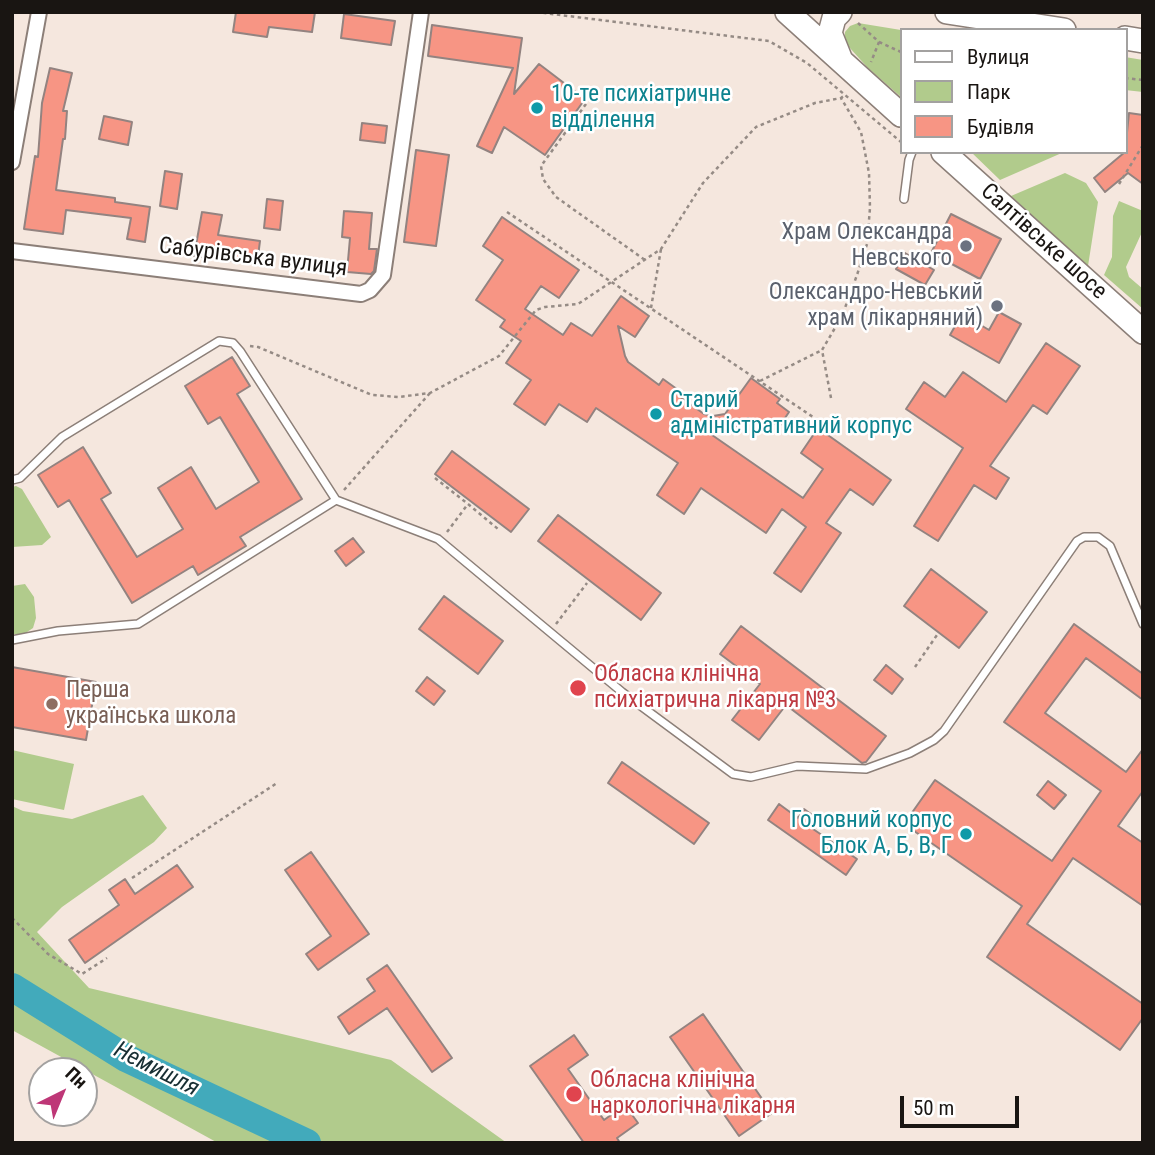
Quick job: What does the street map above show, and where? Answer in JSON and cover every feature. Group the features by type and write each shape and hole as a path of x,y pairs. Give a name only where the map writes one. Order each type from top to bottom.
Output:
{"main road":[{"path":"786,12 900,114"},
{"path":"947,12 1051,28"},
{"path":"842,61 830,33 834,18 848,18"},
{"name":"Салтівське шосе","path":"945,154 1143,332"}],"street":[{"path":"12,162 39,12"},
{"name":"Сабурівська вулиця","path":"12,251 361,295 370,290 383,275 421,12"}],"lane":[{"path":"904,199 912,154"},
{"path":"12,480 20,478 62,437 219,341 233,343 336,500 440,541 622,692 733,774 751,777 797,766 866,769 910,753 934,740 944,731 1077,541 1084,537 1098,537 1110,546 1143,624"},
{"path":"12,640 58,631 138,624 336,500"}],"path":[{"path":"536,12 769,41 807,63 900,141"},
{"path":"848,18 879,42 900,52"},
{"path":"868,68 879,42"},
{"path":"651,308 661,249 703,183 732,150 756,127 815,103 841,99 845,95"},
{"path":"760,381 822,350 842,316 867,244 869,173 861,132 841,99"},
{"path":"586,104 541,166 543,179 556,197 645,260"},
{"path":"1119,184 1143,145"},
{"path":"507,212 816,419"},
{"path":"336,500 430,393 499,356 536,310 578,304 661,249"},
{"path":"233,343 258,347 372,395 399,397 430,393"},
{"path":"822,350 831,398"},
{"path":"435,478 498,528"},
{"path":"440,541 468,504"},
{"path":"550,632 587,583"},
{"path":"915,667 937,635"},
{"path":"132,878 277,783"},
{"path":"12,918 48,954 82,974 107,958"}],"green space":[{"path":"858,23 900,30 900,96 849,47 845,32"},
{"path":"1127,57 1143,60 1143,92 1127,90"},
{"path":"973,154 1059,154 1000,180"},
{"path":"1065,173 1086,183 1098,202 1088,266 1011,196"},
{"path":"1119,201 1143,211 1143,230 1126,267 1129,277 1143,289 1143,309 1104,275 1112,257 1113,216"},
{"path":"12,487 22,489 51,537 42,545 12,547"},
{"path":"25,584 34,597 36,618 33,628 24,634 12,634 12,586"},
{"path":"12,750 74,764 64,810 12,799"},
{"path":"143,795 167,828 154,842 62,907 37,932 89,988 391,1060 507,1143 218,1143 98,1077 98,1057 61,1057 12,1030 12,806 23,811 72,819"}],"building":[{"path":"236,12 315,12 312,32 269,27 267,37 233,32"},
{"path":"344,14 395,21 391,45 341,38"},
{"name":"10-те психіатричне відділення","path":"432,25 522,38 514,94 539,64 585,99 545,155 504,127 492,153 477,146 513,68 428,56"},
{"path":"50,68 72,73 63,111 67,111 65,139 56,190 115,198 115,202 150,207 145,242 127,239 131,218 66,210 63,234 24,229 35,156 38,157 42,103"},
{"path":"1129,113 1143,115 1143,184 1128,173 1105,192 1094,178 1123,154 1127,154"},
{"path":"104,116 132,122 128,145 99,139"},
{"path":"362,123 387,126 385,143 360,140"},
{"path":"416,150 449,155 436,246 404,242"},
{"path":"165,171 182,174 177,209 160,206"},
{"path":"267,199 283,201 280,230 264,228"},
{"path":"344,211 372,213 369,249 377,249 374,271 371,274 347,272 350,238 342,237"},
{"path":"202,212 222,215 218,235 260,241 257,264 194,256"},
{"name":"Храм Олександра Невського","path":"951,214 1001,239 980,279 931,253"},
{"name":"Старий адміністративний корпус","path":"502,217 579,270 559,298 541,286 525,309 563,335 571,323 592,336 621,296 649,316 635,337 618,326 625,356 628,362 659,385 663,379 681,392 679,396 704,414 713,416 725,414 751,378 780,399 777,403 789,412 779,427 771,421 764,430 748,418 737,426 712,435 803,498 823,469 801,453 818,428 891,480 873,505 850,489 826,523 841,533 801,592 774,573 806,527 782,509 766,533 701,488 684,514 657,495 678,463 596,408 587,422 559,404 545,425 514,404 531,380 506,363 521,341 500,327 505,320 476,300 503,260 483,246"},
{"path":"905,253 934,270 925,285 896,269"},
{"path":"999,312 1021,324 999,363 950,335 962,314 989,330"},
{"path":"1046,343 1080,366 1047,414 1033,405 990,466 1009,478 996,499 974,485 938,541 914,526 963,448 906,409 924,382 945,397 963,372 1006,402"},
{"path":"232,357 250,386 237,394 302,499 240,537 246,546 198,575 193,566 132,603 69,500 58,507 38,475 83,447 111,493 101,499 137,557 183,529 158,488 191,467 216,509 259,482 220,417 208,424 185,386"},
{"path":"452,451 529,509 511,532 435,474"},
{"path":"558,515 661,593 641,620 538,541"},
{"path":"353,538 364,552 346,566 335,551"},
{"path":"931,569 987,612 959,648 904,606"},
{"path":"444,596 503,641 478,674 419,629"},
{"name":"Головний корпус Блок А, Б, В, Г","path":"1074,624 1143,674 1143,700 1086,658 1045,713 1126,772 1143,749 1143,791 1118,826 1143,843 1143,906 1073,858 1027,924 1143,1004 1143,1018 1120,1050 987,957 1022,906 904,824 935,780 1052,861 1101,791 1004,722"},
{"path":"741,626 886,736 866,762 862,763 786,705 759,740 732,720 760,684 720,654"},
{"path":"886,665 903,679 892,694 874,680"},
{"name":"Перша українська школа","path":"12,667 96,682 86,740 12,727"},
{"path":"427,677 445,691 434,705 416,691"},
{"path":"622,762 709,823 694,844 608,783"},
{"path":"1048,781 1066,795 1054,809 1037,795"},
{"path":"779,804 798,818 804,809 819,820 813,829 857,859 846,875 768,820"},
{"path":"311,852 369,934 318,970 306,954 331,936 285,870"},
{"path":"177,865 193,887 85,963 69,940 119,905 109,890 125,879 135,894"},
{"path":"387,965 452,1058 432,1072 387,1008 349,1034 338,1017 375,991 367,979"},
{"path":"703,1014 772,1113 739,1136 670,1037"},
{"path":"574,1035 588,1055 568,1069 604,1120 625,1105 638,1123 617,1138 620,1143 584,1143 530,1066"}],"waterway":[{"name":"Немишля","path":"12,987 126,1058 307,1143"}],"place":[{"name":"10-те психіатричне відділення","path":"537,108"},
{"name":"Храм Олександра Невського","path":"966,246"},
{"name":"Олександро-Невський храм (лікарняний)","path":"997,306"},
{"name":"Старий адміністративний корпус","path":"656,414"},
{"name":"Обласна клінічна психіатрична лікарня №3","path":"578,688"},
{"name":"Перша українська школа","path":"52,704"},
{"name":"Головний корпус Блок А, Б, В, Г","path":"966,834"},
{"name":"Обласна клінічна наркологічна лікарня","path":"574,1094"}]}
